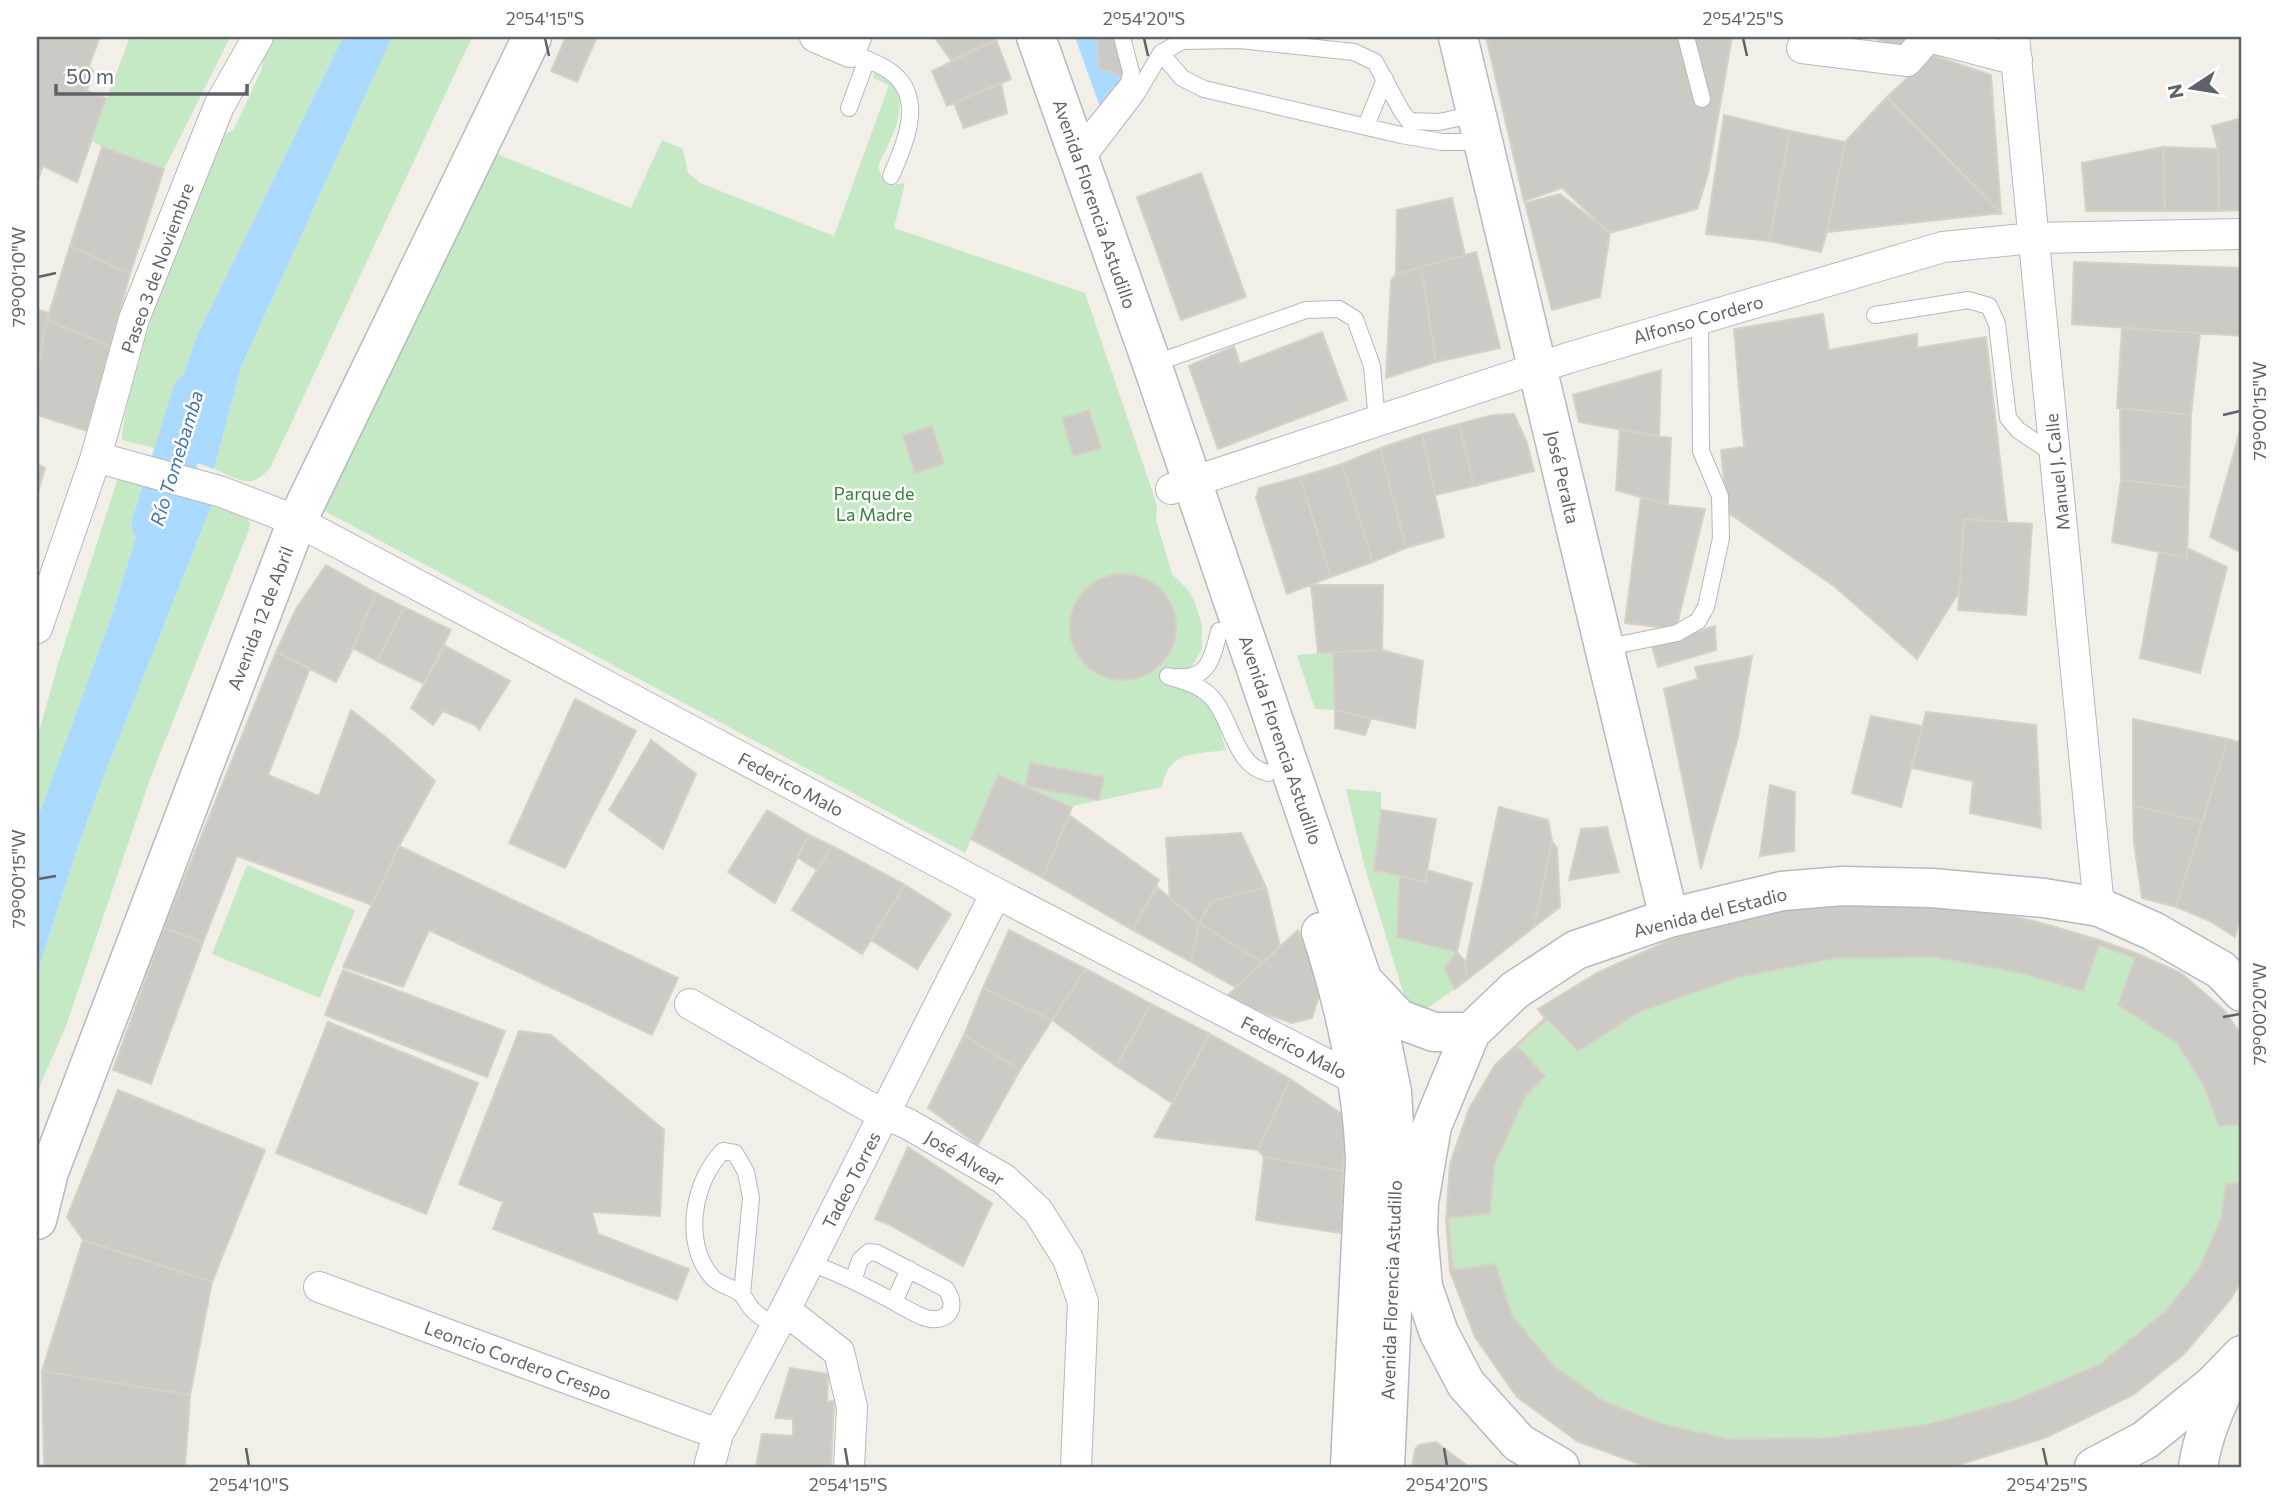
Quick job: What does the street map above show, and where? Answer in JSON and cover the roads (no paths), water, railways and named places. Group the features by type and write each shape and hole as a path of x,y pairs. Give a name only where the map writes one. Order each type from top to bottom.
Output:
{"main road":[{"name":"Avenida 12 de Abril","path":"37,1220 43,1170 297,521 532,37"},
{"name":"Avenida Florencia Astudillo","path":"1012,37 1181,485 1363,982 1382,1043 1392,1092 1396,1159 1406,1221 1385,1467"},
{"name":"Avenida Florencia Astudillo","path":"1036,37 1152,364 1219,631 1325,945 1359,1081 1366,1160 1350,1467"},
{"name":"José Peralta","path":"1458,37 1669,918"},
{"name":"Avenida del Estadio","path":"1560,1467 1519,1443 1466,1384 1439,1333 1423,1287 1406,1221 1419,1202 1432,1126 1471,1032 1515,990 1576,950 1669,918 1782,891 1842,886 1932,888 2044,898 2099,907 2153,931 2221,970 2242,992"},
{"path":"1363,982 1399,1019 1434,1032 1471,1032"},
{"path":"1364,1187 1406,1221"},
{"path":"2094,1467 2145,1440 2213,1385 2240,1357"},
{"path":"2198,1467 2201,1445 2214,1409 2240,1357"}],"street":[{"name":"Paseo 3 de Noviembre","path":"37,628 96,457 134,319 219,106 258,37"},
{"path":"815,37 858,49"},
{"path":"1801,48 1907,61 1929,37 2016,49"},
{"name":"Manuel J. Calle","path":"2016,49 2099,907"},
{"name":"Alfonso Cordero","path":"1181,485 1537,368 1943,247 2034,238 2242,234"},
{"name":"Federico Malo","path":"96,457 222,492 297,521 996,893 1359,1081"},
{"name":"Tadeo Torres","path":"709,1467 718,1434 809,1263 996,893"},
{"name":"José Alvear","path":"690,1004 871,1108 908,1124 1004,1179 1038,1211 1068,1259 1083,1302 1076,1467"},
{"name":"Leoncio Cordero Crespo","path":"319,1287 718,1434"},
{"path":"780,1319 839,1352 852,1407 849,1467"}],"lane":[{"path":"1079,156 1129,83 1132,72 1122,37"},
{"path":"1686,37 1702,99"},
{"path":"1079,156 1115,125 1161,53 1182,40 1240,40 1354,52 1375,62 1409,121 1480,128"},
{"path":"849,108 858,49 891,73 909,100 908,136 891,176"},
{"path":"1161,53 1182,78 1204,89 1442,142 1480,128"},
{"path":"1366,126 1384,79"},
{"path":"1875,315 1968,300 1989,306 1997,324 2008,418 2018,430 2055,455"},
{"path":"1152,364 1306,310 1339,309 1355,319 1372,366 1377,421"},
{"path":"1604,649 1677,633 1698,621 1706,607 1721,538 1720,496 1701,451 1700,318"},
{"path":"1219,631 1215,651 1205,669 1189,677 1168,676 1192,684 1209,694 1221,708 1241,753 1252,766 1268,773"},
{"path":"742,1294 751,1198 746,1172 736,1153 723,1151 712,1162 704,1180 697,1204 694,1237 703,1263 713,1279 742,1294 751,1309 780,1319"},
{"path":"809,1263 853,1280 924,1317 937,1320 946,1317 951,1309 952,1298 946,1289 877,1252 869,1252 860,1260 853,1280"},
{"path":"894,1302 909,1269"}],"water":[{"path":"343,37 392,37 241,367 214,469 159,449 196,338"},
{"path":"1075,37 1097,37 1100,67 1125,78 1122,89 1114,86 1100,107"},
{"path":"152,484 213,502 103,778 37,974 37,820 112,615"}],"waterway":[{"name":"Río Tomebamba","path":"155,524 195,395"}],"park label":[{"name":"Parque de La Madre","path":"874,503"}]}
